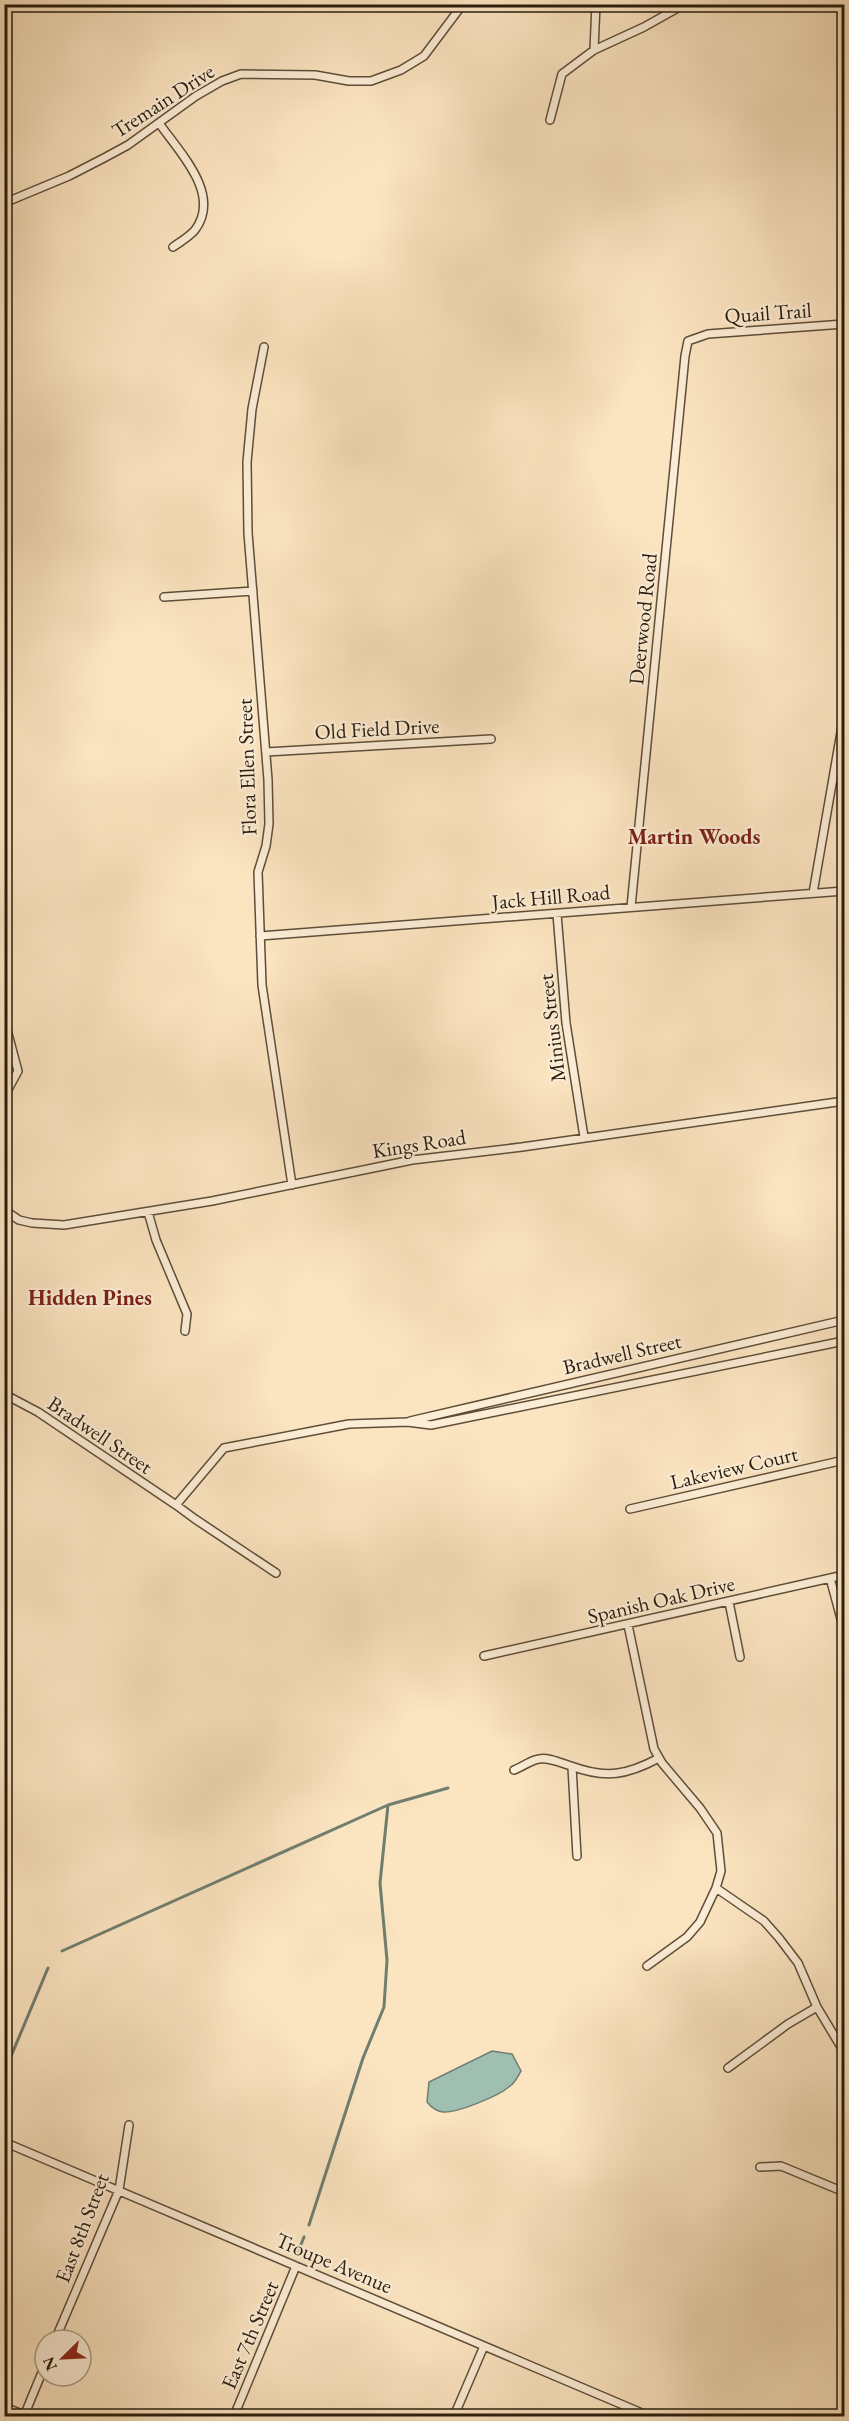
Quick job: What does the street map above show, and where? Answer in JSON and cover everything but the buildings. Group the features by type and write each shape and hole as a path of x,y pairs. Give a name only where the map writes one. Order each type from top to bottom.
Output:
{"street":[{"name":"Tremain Drive","path":"4,205 104,158 196,96 222,81 241,74 315,75 349,81 371,81 402,70 424,56 463,4"},
{"path":"594,50 596,4"},
{"path":"550,120 562,74 594,50 644,27 685,4"},
{"path":"159,123 196,178 203,195 201,218 195,230 172,247"},
{"name":"Quail Trail","path":"694,339 708,334 844,324"},
{"name":"Deerwood Road","path":"631,907 685,356 688,341 694,339"},
{"name":"Flora Ellen Street","path":"264,347 252,410 247,462 248,532 266,752 269,824 266,846 258,872 260,936 262,985 292,1185"},
{"path":"164,597 254,591"},
{"path":"813,893 844,715"},
{"name":"Old Field Drive","path":"266,752 491,739"},
{"name":"Jack Hill Road","path":"260,936 844,891"},
{"name":"Minius Street","path":"557,914 566,1023 584,1137"},
{"path":"4,1097 18,1071 7,1030"},
{"name":"Kings Road","path":"4,1210 19,1220 64,1225 148,1212 412,1160 844,1101"},
{"path":"148,1212 156,1240 187,1314 186,1330"},
{"name":"Bradwell Street","path":"407,1422 844,1320"},
{"name":"Bradwell Street","path":"176,1505 224,1448 327,1427 377,1421 431,1425 844,1341"},
{"name":"Bradwell Street","path":"4,1394 38,1412 276,1573"},
{"name":"Lakeview Court","path":"630,1509 844,1460"},
{"name":"Spanish Oak Drive","path":"484,1656 844,1575"},
{"path":"830,1578 844,1630"},
{"path":"729,1602 740,1657"},
{"path":"628,1625 654,1749 717,1833 721,1871 716,1888 700,1922 687,1937 647,1966"},
{"path":"514,1770 540,1758 607,1774 623,1773 634,1771 659,1758"},
{"path":"572,1767 577,1856"},
{"path":"716,1888 764,1921 779,1938 798,1963 817,2007 844,2052"},
{"path":"728,2068 788,2024 817,2007"},
{"name":"East 8th Street","path":"61,2328 119,2190 129,2125"},
{"name":"Troupe Avenue","path":"4,2142 649,2416"},
{"path":"760,2167 781,2166 844,2192"},
{"name":"East 7th Street","path":"234,2416 296,2266"},
{"path":"454,2416 484,2346"},
{"path":"4,2407 25,2416 36,2388"}],"shaded area":[{"path":"492,2051 512,2054 521,2071 512,2085 488,2099 449,2112 438,2111 427,2102 429,2082"}],"waterway":[{"path":"62,1951 388,1805 448,1788"},
{"path":"309,2225 363,2058 384,2007 387,1960 380,1883 388,1805"},
{"path":"4,2073 48,1968"},
{"path":"298,2252 304,2237"}],"district":[{"name":"Martin Woods","path":"694,836"},
{"name":"Hidden Pines","path":"90,1297"}]}
